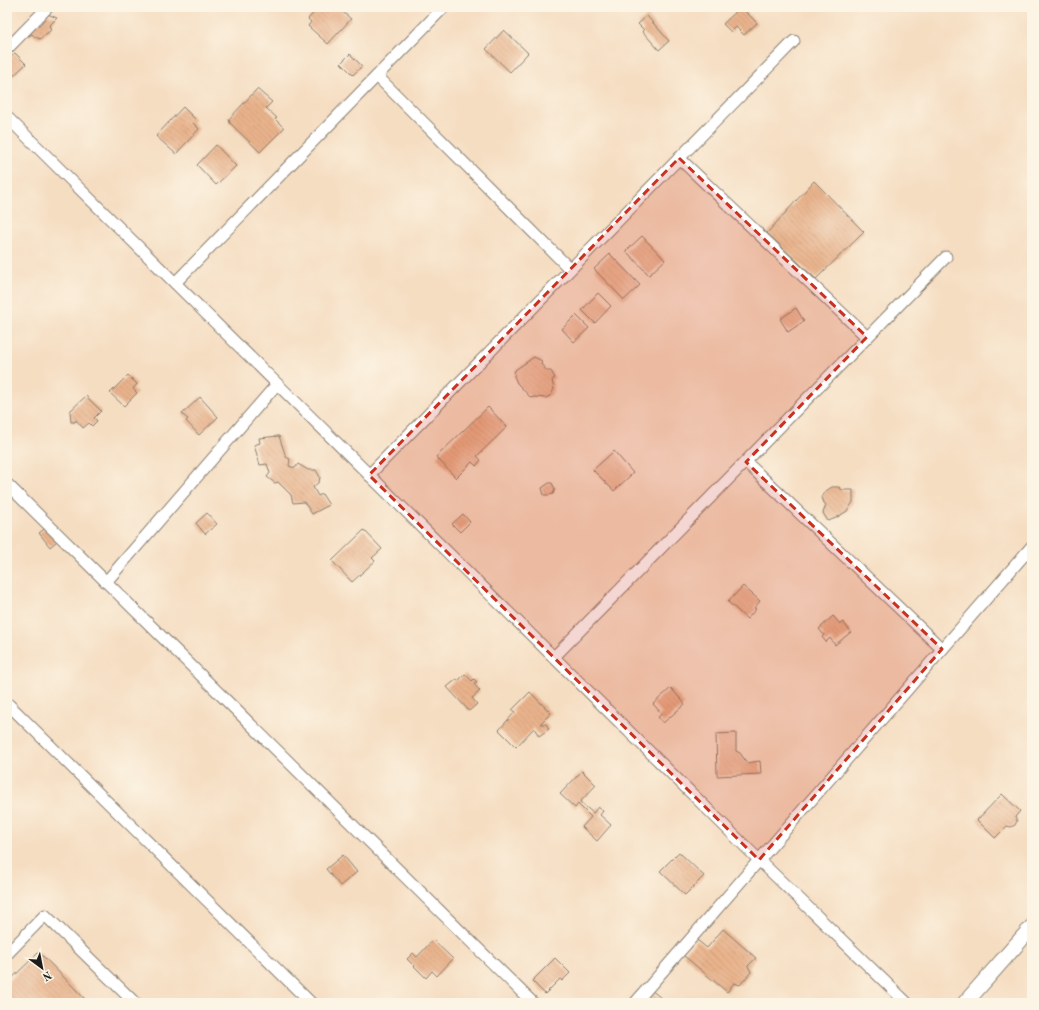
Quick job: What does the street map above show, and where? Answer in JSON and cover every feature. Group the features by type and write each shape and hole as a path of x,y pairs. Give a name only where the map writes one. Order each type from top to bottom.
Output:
{"main road":[{"path":"965,1003 1032,927"}],"street":[{"path":"7,49 48,7"},
{"path":"176,283 444,7"},
{"path":"369,475 794,41"},
{"path":"377,76 570,269"},
{"path":"7,117 759,860 907,1003"},
{"path":"679,158 867,337"},
{"path":"554,657 946,257"},
{"path":"106,582 277,384"},
{"path":"746,462 942,649"},
{"path":"7,484 533,1003"},
{"path":"635,1003 1032,546"},
{"path":"7,703 311,1003"},
{"path":"7,954 45,915 135,1003"}],"highlighted area":[{"path":"679,158 867,337 746,462 942,649 759,860 369,475"}],"building":[{"path":"319,7 337,7 351,19 328,44 308,26 311,22 308,19"},
{"path":"741,7 757,23 744,35 736,27 731,32 723,24"},
{"path":"45,13 57,18 49,26 51,30 40,39 32,34 29,36 26,32"},
{"path":"647,16 669,41 659,50 642,31 644,30 638,24"},
{"path":"504,30 528,53 510,72 486,49"},
{"path":"15,53 26,64 7,82 7,61"},
{"path":"350,54 362,66 353,75 341,63"},
{"path":"257,89 272,102 266,108 277,118 275,119 284,128 260,152 230,123 229,119"},
{"path":"183,107 195,119 192,122 199,129 176,154 156,136"},
{"path":"216,145 236,166 216,185 197,165"},
{"path":"814,181 864,232 816,279 767,233"},
{"path":"642,236 665,260 649,275 626,251"},
{"path":"610,254 640,285 624,300 594,269"},
{"path":"598,293 611,306 595,323 582,310"},
{"path":"796,308 804,321 788,332 780,319"},
{"path":"576,315 589,328 574,342 562,329"},
{"path":"534,357 542,361 541,364 547,371 551,371 555,378 552,380 554,389 551,395 546,398 531,398 517,383 514,376 515,370"},
{"path":"128,375 137,384 133,389 137,393 124,406 110,393"},
{"path":"86,396 101,411 94,418 97,421 92,426 89,423 83,428 76,420 75,422 71,422 70,411"},
{"path":"200,397 218,417 199,435 186,421 188,419 182,414"},
{"path":"488,407 507,427 477,456 481,460 476,466 472,462 456,478 436,457"},
{"path":"279,436 286,457 290,459 289,466 295,468 298,464 308,470 316,470 320,477 319,482 313,487 318,496 322,494 329,505 312,514 304,502 293,503 291,495 278,482 275,483 267,477 270,473 267,464 260,465 254,445 260,443 259,438"},
{"path":"614,451 633,473 614,491 593,470"},
{"path":"549,483 552,483 555,489 553,494 544,495 542,488"},
{"path":"832,487 839,487 842,490 853,490 853,502 847,511 828,521 823,513 826,505 822,497 826,491"},
{"path":"207,513 217,524 205,534 196,523"},
{"path":"463,514 470,522 460,532 452,524"},
{"path":"47,527 57,541 50,547 39,533"},
{"path":"364,530 382,549 372,558 375,561 352,582 332,561"},
{"path":"743,586 760,601 754,608 756,609 747,619 728,602"},
{"path":"833,616 840,624 843,622 851,632 835,645 830,638 826,642 822,637 824,635 819,629"},
{"path":"465,674 472,681 474,679 477,682 474,684 480,691 472,698 477,704 469,711 447,687 457,679 458,681"},
{"path":"671,688 685,704 663,723 658,717 662,714 653,704"},
{"path":"530,692 551,713 540,724 546,724 549,729 539,736 534,728 516,747 499,730 515,712 512,710"},
{"path":"736,733 736,751 740,753 747,763 760,761 761,774 717,776 716,734"},
{"path":"582,771 596,785 580,802 593,813 598,807 603,811 600,815 611,825 597,841 582,827 591,817 578,804 575,808 560,794"},
{"path":"1002,794 1020,811 1015,817 1017,821 1015,825 1011,827 1007,826 995,838 977,820"},
{"path":"679,852 704,876 685,895 660,871"},
{"path":"343,855 357,872 340,886 326,869"},
{"path":"723,929 756,958 748,966 751,972 740,985 734,983 727,992 683,955 697,940 707,948"},
{"path":"433,940 453,959 437,976 432,971 426,978 407,959 413,953 417,957"},
{"path":"39,952 89,1003 7,1003 7,983"},
{"path":"555,958 570,973 562,981 560,979 545,994 532,981"},
{"path":"650,989 661,998 656,1003 644,1003 641,1000"}]}
